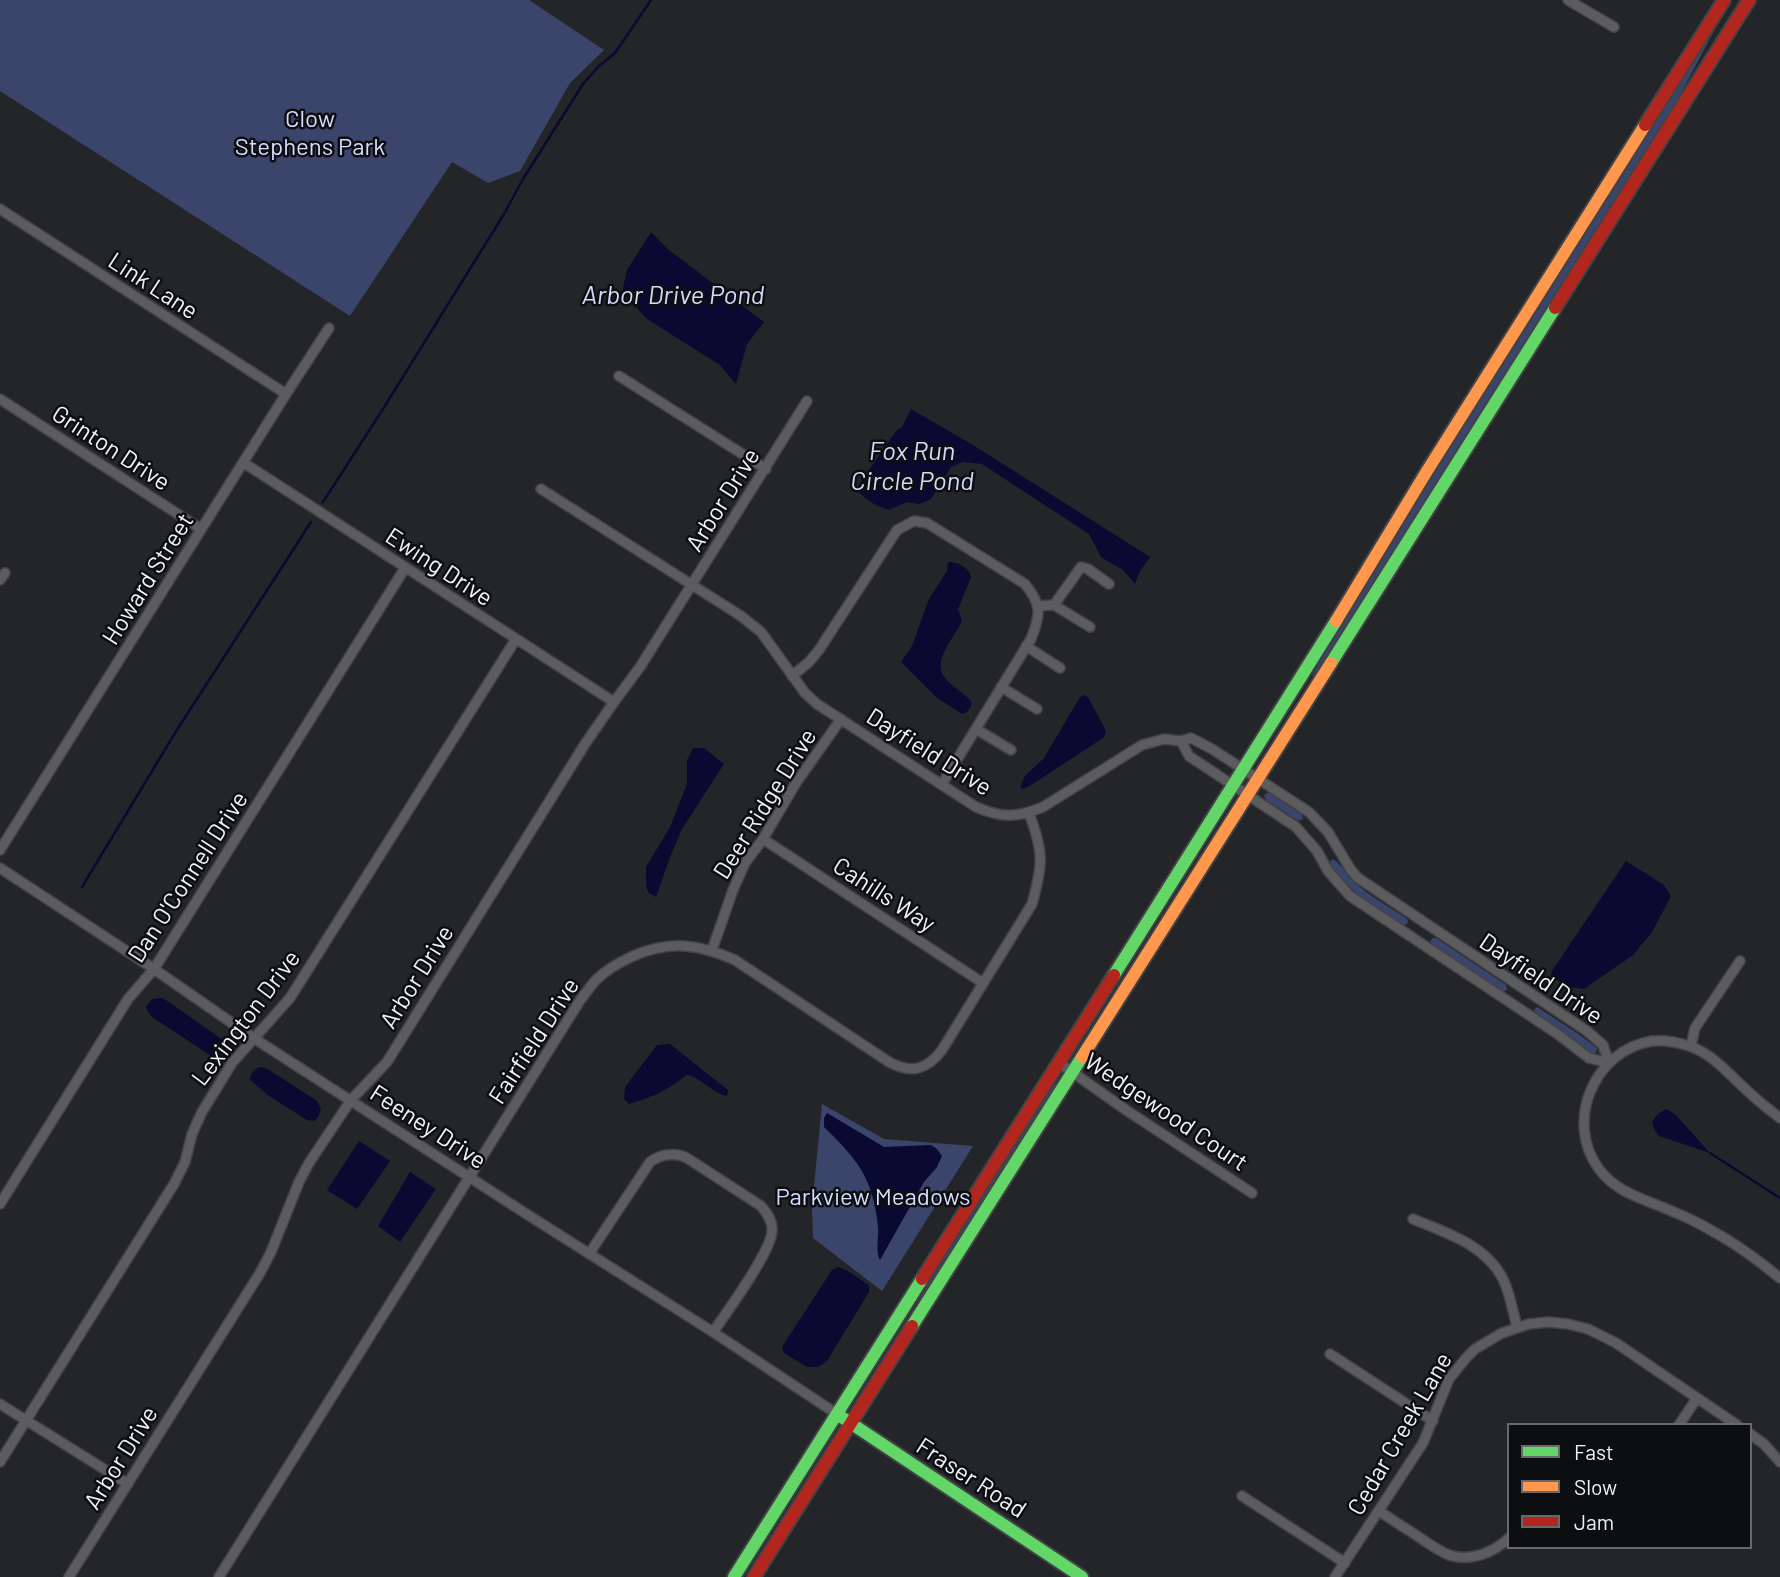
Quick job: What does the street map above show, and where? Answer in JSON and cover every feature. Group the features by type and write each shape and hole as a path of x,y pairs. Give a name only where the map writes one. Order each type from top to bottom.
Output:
{"main road":[{"path":"734,1577 1234,785 1427,471 1724,0"},
{"path":"754,1577 1749,0"},
{"name":"Fraser Road","path":"837,1415 1082,1577"}],"street":[{"path":"1568,0 1614,27"},
{"name":"Link Lane","path":"0,209 286,394"},
{"name":"Howard Street","path":"0,850 329,328"},
{"path":"619,376 766,468"},
{"name":"Grinton Drive","path":"0,399 201,529"},
{"name":"Arbor Drive","path":"69,1577 260,1273 309,1163 351,1100 387,1062 585,744 640,667 807,401"},
{"name":"Ewing Drive","path":"244,463 614,702"},
{"name":"Dayfield Drive","path":"541,489 741,616 761,632 811,699 976,807 993,814 1014,816 1028,813 1043,807 1142,745 1164,739 1181,741 1191,738 1309,812 1328,832 1358,878 1587,1031 1603,1045 1609,1063"},
{"path":"792,676 819,650 897,530 914,521 927,523 1024,584 1035,597 1039,618 1026,646 942,785"},
{"path":"1054,605 1081,567 1109,584"},
{"name":"Dan O'Connell Drive","path":"0,1204 128,999 154,969 405,568"},
{"path":"1037,606 1054,605 1090,628"},
{"name":"Lexington Drive","path":"0,1462 174,1184 185,1162 192,1134 202,1112 232,1063 294,992 516,639"},
{"path":"1026,646 1060,668"},
{"path":"1000,687 1037,709"},
{"name":"Deer Ridge Drive","path":"712,950 733,890 746,863 796,783 841,719"},
{"path":"976,729 1011,750"},
{"name":"Dayfield Drive","path":"1181,741 1189,756 1296,827 1317,851 1328,872 1350,895 1589,1058 1609,1063"},
{"name":"Fairfield Drive","path":"219,1577 579,1002 596,980 619,962 668,945 712,950 735,960 888,1062 911,1069 926,1065 936,1057 1032,904 1039,881 1042,856 1038,836 1028,813"},
{"name":"Cahills Way","path":"763,839 984,983"},
{"name":"Feeney Drive","path":"0,868 255,1038 713,1332 837,1415"},
{"path":"1413,939 1424,923"},
{"path":"1690,1046 1695,1028 1740,961"},
{"path":"1516,1007 1527,991"},
{"path":"1780,1118 1709,1056 1690,1046 1669,1041 1651,1041 1631,1048 1609,1063 1596,1077 1587,1099 1583,1126 1588,1149 1598,1169 1614,1184 1631,1195 1676,1212 1715,1232 1780,1278"},
{"name":"Wedgewood Court","path":"1058,1062 1252,1193"},
{"path":"589,1254 650,1162 667,1155 677,1154 687,1158 761,1206 767,1212 772,1228 767,1248 713,1332"},
{"path":"1413,1219 1467,1242 1494,1266 1504,1281 1517,1327"},
{"name":"Cedar Creek Lane","path":"1335,1577 1423,1443 1449,1379 1466,1358 1493,1337 1517,1327 1559,1322 1588,1329 1616,1343 1734,1423"},
{"path":"1330,1354 1433,1421"},
{"path":"1680,1423 1698,1398"},
{"path":"0,1404 128,1484"},
{"path":"1752,1435 1780,1462"},
{"path":"1242,1496 1345,1563"},
{"path":"1379,1511 1440,1551 1456,1556 1489,1553 1507,1540"}],"green space":[{"name":"Clow Stephens Park","path":"0,0 529,0 604,50 570,83 520,171 488,183 452,162 350,316 0,91"},
{"path":"1713,28 1715,29 1669,116 1314,677 1312,676 1341,623 1416,501"},
{"path":"1269,792 1302,814 1303,819 1298,821 1266,800 1264,795"},
{"path":"1332,859 1361,888 1406,918 1407,924 1403,925 1357,894 1329,864"},
{"path":"1433,938 1506,985 1507,990 1502,992 1434,946 1430,941"},
{"path":"1537,1007 1597,1048 1596,1053 1591,1054 1536,1014 1534,1010"},
{"path":"1052,1082 1056,1085 920,1303 918,1301 942,1258"},
{"name":"Parkview Meadows","path":"822,1104 884,1139 973,1146 882,1291 813,1238 812,1207"}],"water":[{"name":"Arbor Drive Pond","path":"651,232 669,250 764,322 747,344 736,384 720,365 647,319 622,292 627,270"},
{"name":"Fox Run Circle Pond","path":"911,409 1150,557 1135,584 1123,570 1101,557 1089,534 982,464 963,462 951,467 931,499 919,504 907,502 889,510 867,499 856,489 896,431 902,427"},
{"name":"Fox Run Circle Pond","path":"948,562 962,566 968,570 971,577 958,609 962,621 942,657 941,664 945,678 971,701 969,709 962,714 936,697 901,662 912,646 929,599 947,571"},
{"path":"1080,697 1088,697 1105,729 1103,738 1028,787 1020,787 1025,776 1044,758"},
{"path":"693,748 704,748 724,764 682,829 656,897 649,893 646,887 646,867 670,827 687,784 687,760"},
{"path":"1626,861 1664,885 1671,896 1652,932 1633,955 1584,989 1569,987 1551,976 1552,971"},
{"path":"163,998 223,1040 227,1045 219,1057 210,1055 152,1017 146,1007 152,999"},
{"path":"670,1044 728,1090 727,1096 686,1075 659,1093 629,1104 624,1099 625,1087 657,1045"},
{"path":"260,1067 266,1068 317,1101 321,1109 318,1117 314,1121 307,1120 269,1096 250,1080 253,1072"},
{"path":"1666,1109 1675,1114 1710,1153 1659,1136 1652,1122"},
{"path":"827,1113 884,1147 931,1145 942,1156 937,1167 924,1182 880,1260 876,1210 868,1183 855,1160 824,1127"},
{"path":"359,1141 390,1161 357,1209 327,1190"},
{"path":"410,1172 436,1189 400,1242 378,1226"},
{"path":"838,1267 867,1284 869,1292 827,1361 818,1367 807,1367 784,1353 782,1347 832,1270"}],"waterway":[{"path":"323,502 583,84 615,53 651,0"},
{"path":"82,887 175,733 311,522"},
{"path":"1710,1153 1780,1198"}],"traffic: fast":[{"path":"1331,663 1555,308"},
{"path":"1114,975 1336,621"},
{"path":"912,1326 1082,1057"},
{"path":"734,1577 922,1279"},
{"path":"837,1414 1082,1577"}],"traffic: slow":[{"path":"1336,621 1645,125"},
{"path":"1082,1057 1331,663"}],"traffic: jam":[{"path":"1645,125 1724,0"},
{"path":"1555,308 1749,0"},
{"path":"922,1279 1114,975"},
{"path":"754,1577 912,1326"}]}
